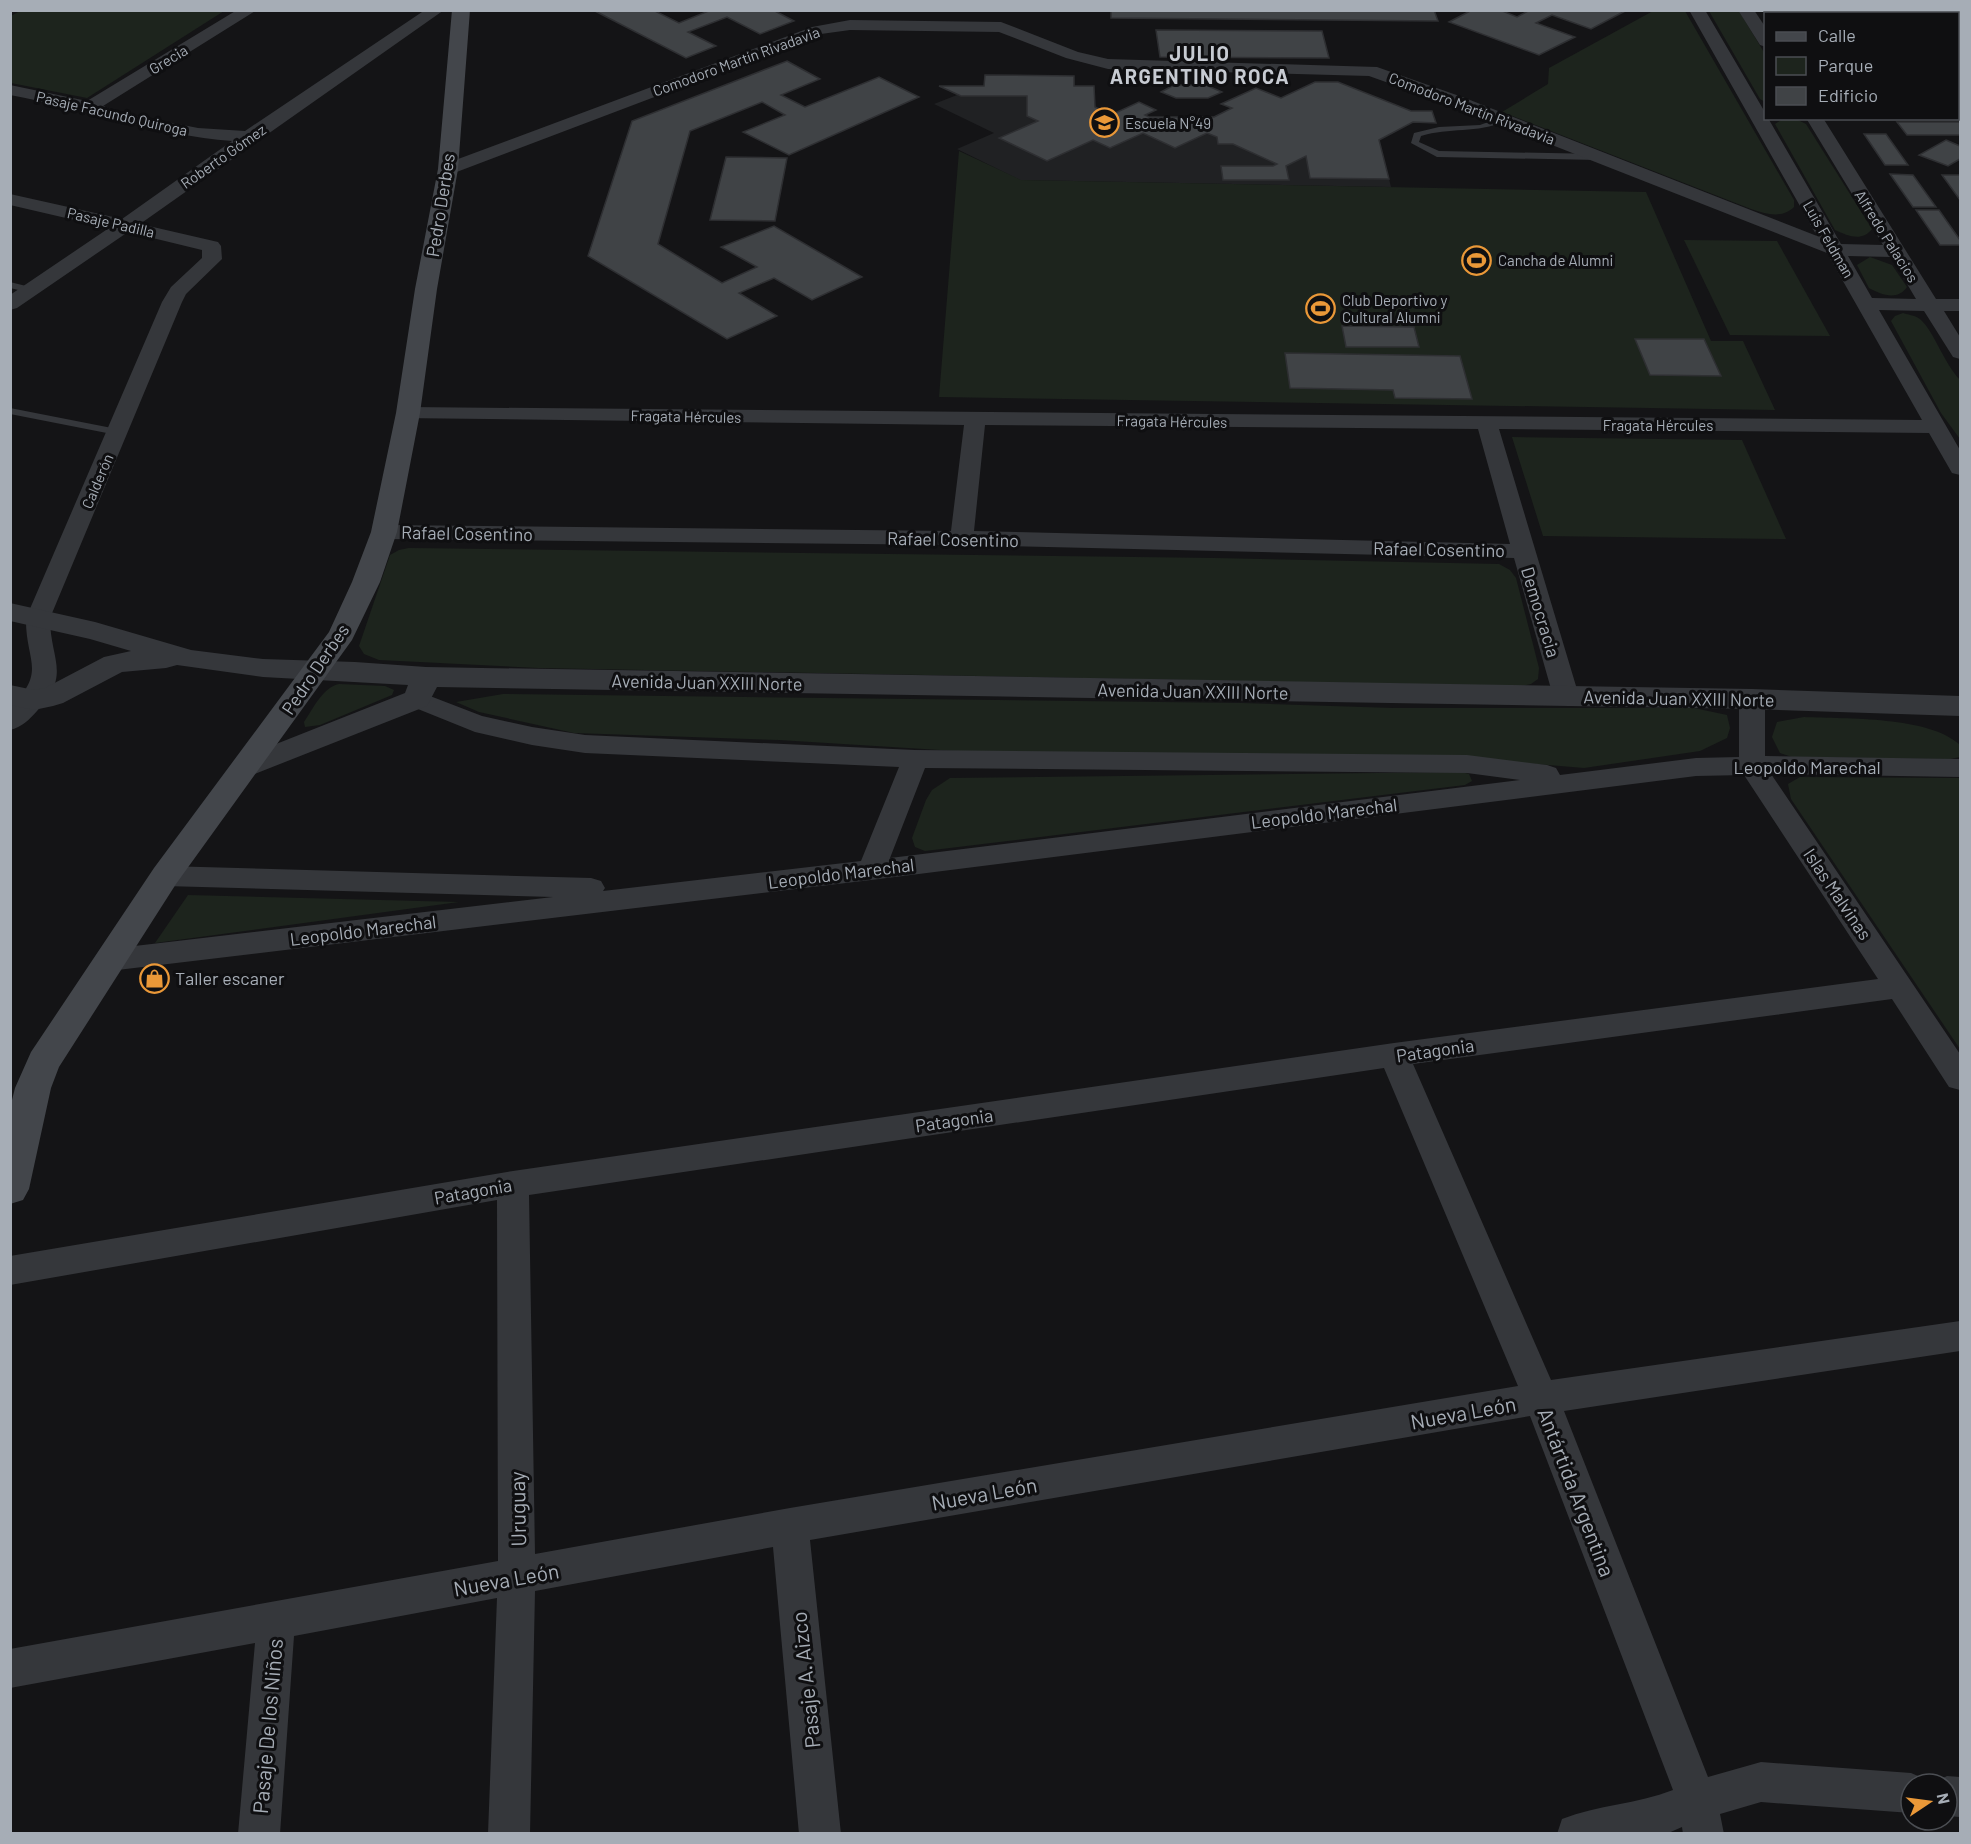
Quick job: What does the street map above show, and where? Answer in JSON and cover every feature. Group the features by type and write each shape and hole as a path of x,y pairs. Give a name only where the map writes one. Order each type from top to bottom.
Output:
{"main road":[{"name":"Pedro Derbes","path":"10,1189 33,1088 43,1062 165,876 247,767 342,634 366,582 384,532 408,413 426,289 448,169 461,10"}],"street":[{"name":"Grecia","path":"88,108 249,10"},
{"name":"Roberto Gómez","path":"10,304 436,10"},
{"name":"Luis Feldman","path":"1697,10 1760,111"},
{"path":"1746,10 1764,39"},
{"name":"Comodoro Martín Rivadavia","path":"448,169 818,30 850,25 1001,27 1089,61 1122,65 1371,71 1410,83 1836,250 1896,251"},
{"name":"Pasaje Facundo Quiroga","path":"10,90 69,101 118,117 198,133 249,137"},
{"name":"Luis Feldman","path":"1765,120 1866,304 1960,468"},
{"name":"Alfredo Palacios","path":"1815,120 1960,353"},
{"name":"Pasaje Padilla","path":"10,199 211,246"},
{"name":"Calderón","path":"10,722 22,698 44,680 46,665 37,634 38,618 172,302 178,291 212,259 211,246"},
{"path":"1866,304 1960,305"},
{"name":"Fragata Hércules","path":"408,413 1935,427"},
{"path":"962,538 975,419"},
{"name":"Democracia","path":"1487,424 1522,551 1566,696"},
{"name":"Rafael Cosentino","path":"384,532 962,538 1522,551"},
{"name":"Avenida Juan XXIII Norte","path":"10,612 95,631 189,658 263,668 315,671 355,670 422,688 1566,696 1960,706"},
{"name":"Avenida Juan XXIII Norte","path":"22,698 53,696 114,664 133,660 189,658"},
{"name":"Avenida Juan XXIII Norte","path":"422,688 475,723 532,736 585,744 915,759 1467,764 1590,779"},
{"name":"Avenida Juan XXIII Norte","path":"247,767 422,688"},
{"path":"1752,699 1752,766"},
{"path":"871,870 915,759"},
{"name":"Islas Malvinas","path":"1752,766 1960,1078"},
{"name":"Leopoldo Marechal","path":"109,960 871,870 1696,767 1960,768"},
{"name":"Leopoldo Marechal","path":"165,876 689,891"},
{"name":"Patagonia","path":"10,1271 513,1184 1394,1055 1900,987"},
{"name":"Antártida Argentina","path":"1394,1055 1541,1398 1701,1817"},
{"name":"Uruguay","path":"509,1833 517,1578 513,1184"},
{"name":"Nueva León","path":"10,1669 276,1619 517,1578 790,1526 1541,1398 1960,1336"},
{"name":"Pasaje A. Aizco","path":"790,1526 820,1833"},
{"name":"Pasaje De los Niños","path":"259,1833 276,1619"},
{"path":"1577,1833 1651,1819 1701,1817 1761,1782 1899,1792"}],"lane":[{"path":"1502,119 1477,129 1430,129 1417,135 1415,143 1437,154 1599,157"},
{"path":"10,285 31,290"},
{"path":"10,411 117,432"}],"shaded area":[{"path":"985,75 1074,76 1075,86 1094,86 1095,107 1111,115 1139,102 1156,110 1146,115 1149,117 1213,117 1231,109 1221,104 1256,88 1281,98 1436,123 1413,122 1379,139 1391,187 1020,180 957,149 994,133 934,104 957,95 939,86 984,86"}],"green space":[{"path":"20,11 224,11 87,98 11,83 11,16"},
{"path":"1653,11 1685,11 1794,200 1794,207 1789,211 1774,214 1751,209 1502,112 1548,84 1549,68"},
{"path":"1709,11 1739,11 1764,52 1764,101 1760,99"},
{"path":"1781,120 1798,120 1806,124 1872,229 1868,233 1855,237 1835,230 1775,124"},
{"name":"Club Deportivo y Cultural Alumni","path":"959,151 1021,180 1646,192 1711,341 1743,341 1775,410 939,397"},
{"path":"1684,240 1777,241 1830,336 1730,335"},
{"path":"1870,257 1892,265 1907,287 1894,295 1879,293 1869,288 1857,265"},
{"path":"1903,313 1916,317 1926,325 1960,380 1960,439 1941,413 1891,321 1895,316"},
{"path":"1512,437 1742,440 1786,539 1543,536"},
{"path":"409,548 1215,558 1499,564 1510,570 1516,578 1539,668 1538,679 1531,684 1521,686 538,668 379,660 364,654 359,646 390,555"},
{"path":"339,684 385,686 394,690 392,695 320,725 305,727 304,722 319,699 328,689"},
{"path":"503,694 1242,703 1393,708 1694,708 1727,715 1730,728 1727,738 1700,751 1584,768 1475,759 1004,754 779,740 574,733 479,712 456,702"},
{"path":"1804,717 1886,721 1929,729 1960,745 1960,757 1950,759 1792,757 1780,753 1772,737 1777,722"},
{"path":"1462,772 1469,774 1472,781 1465,785 925,851 915,847 912,838 932,790 950,778"},
{"path":"1800,777 1960,778 1960,1049 1791,799 1788,784"},
{"path":"188,895 459,902 155,943"}],"building":[{"path":"593,10 653,10 679,23 711,10 773,10 794,21 760,34 727,17 688,32 716,46 686,58"},
{"path":"1111,10 1434,10 1438,21 1111,18"},
{"path":"1472,10 1500,10 1517,17 1530,10 1627,10 1591,29 1552,15 1536,23 1575,37 1539,55 1449,22"},
{"path":"1156,30 1322,31 1329,58 1160,57"},
{"path":"787,61 820,79 781,95 805,107 879,77 919,97 789,155 743,132 785,115 762,102 690,131 658,244 722,283 757,267 721,247 774,226 862,277 812,300 774,278 739,293 777,316 727,339 588,256 632,121"},
{"path":"985,75 1074,76 1074,86 1094,86 1095,107 1111,115 1139,102 1156,110 1145,115 1149,117 1214,117 1232,108 1221,104 1256,88 1281,98 1315,82 1338,82 1411,111 1432,111 1436,123 1413,122 1379,140 1389,179 1310,178 1306,156 1286,166 1289,180 1223,180 1221,166 1273,166 1277,164 1233,144 1218,144 1217,137 1207,133 1175,148 1143,133 1110,148 1093,140 1047,161 999,138 1038,121 1027,116 1027,96 961,96 939,86 984,86"},
{"path":"1174,85 1206,85 1222,92 1208,98 1176,98 1161,92"},
{"path":"1897,122 1960,122 1960,135 1907,135"},
{"path":"1864,134 1886,134 1908,165 1885,165"},
{"path":"1946,140 1960,146 1960,159 1948,166 1919,155"},
{"path":"726,157 787,158 775,221 710,220"},
{"path":"1890,174 1913,175 1936,207 1913,207"},
{"path":"1942,175 1960,175 1960,200"},
{"path":"1916,210 1939,210 1960,240 1960,245 1940,245"},
{"path":"1342,326 1414,327 1419,347 1346,347"},
{"path":"1635,339 1704,339 1721,376 1650,375"},
{"name":"Club Deportivo y Cultural Alumni","path":"1285,353 1460,356 1472,399 1395,398 1393,390 1290,388"}],"place":[{"name":"Escuela N°49","path":"1104,123"},
{"name":"Cancha de Alumni","path":"1477,260"},
{"name":"Club Deportivo y Cultural Alumni","path":"1321,309"},
{"name":"Taller escaner","path":"154,978"}],"district":[{"name":"JULIO ARGENTINO ROCA","path":"1200,64"}]}
